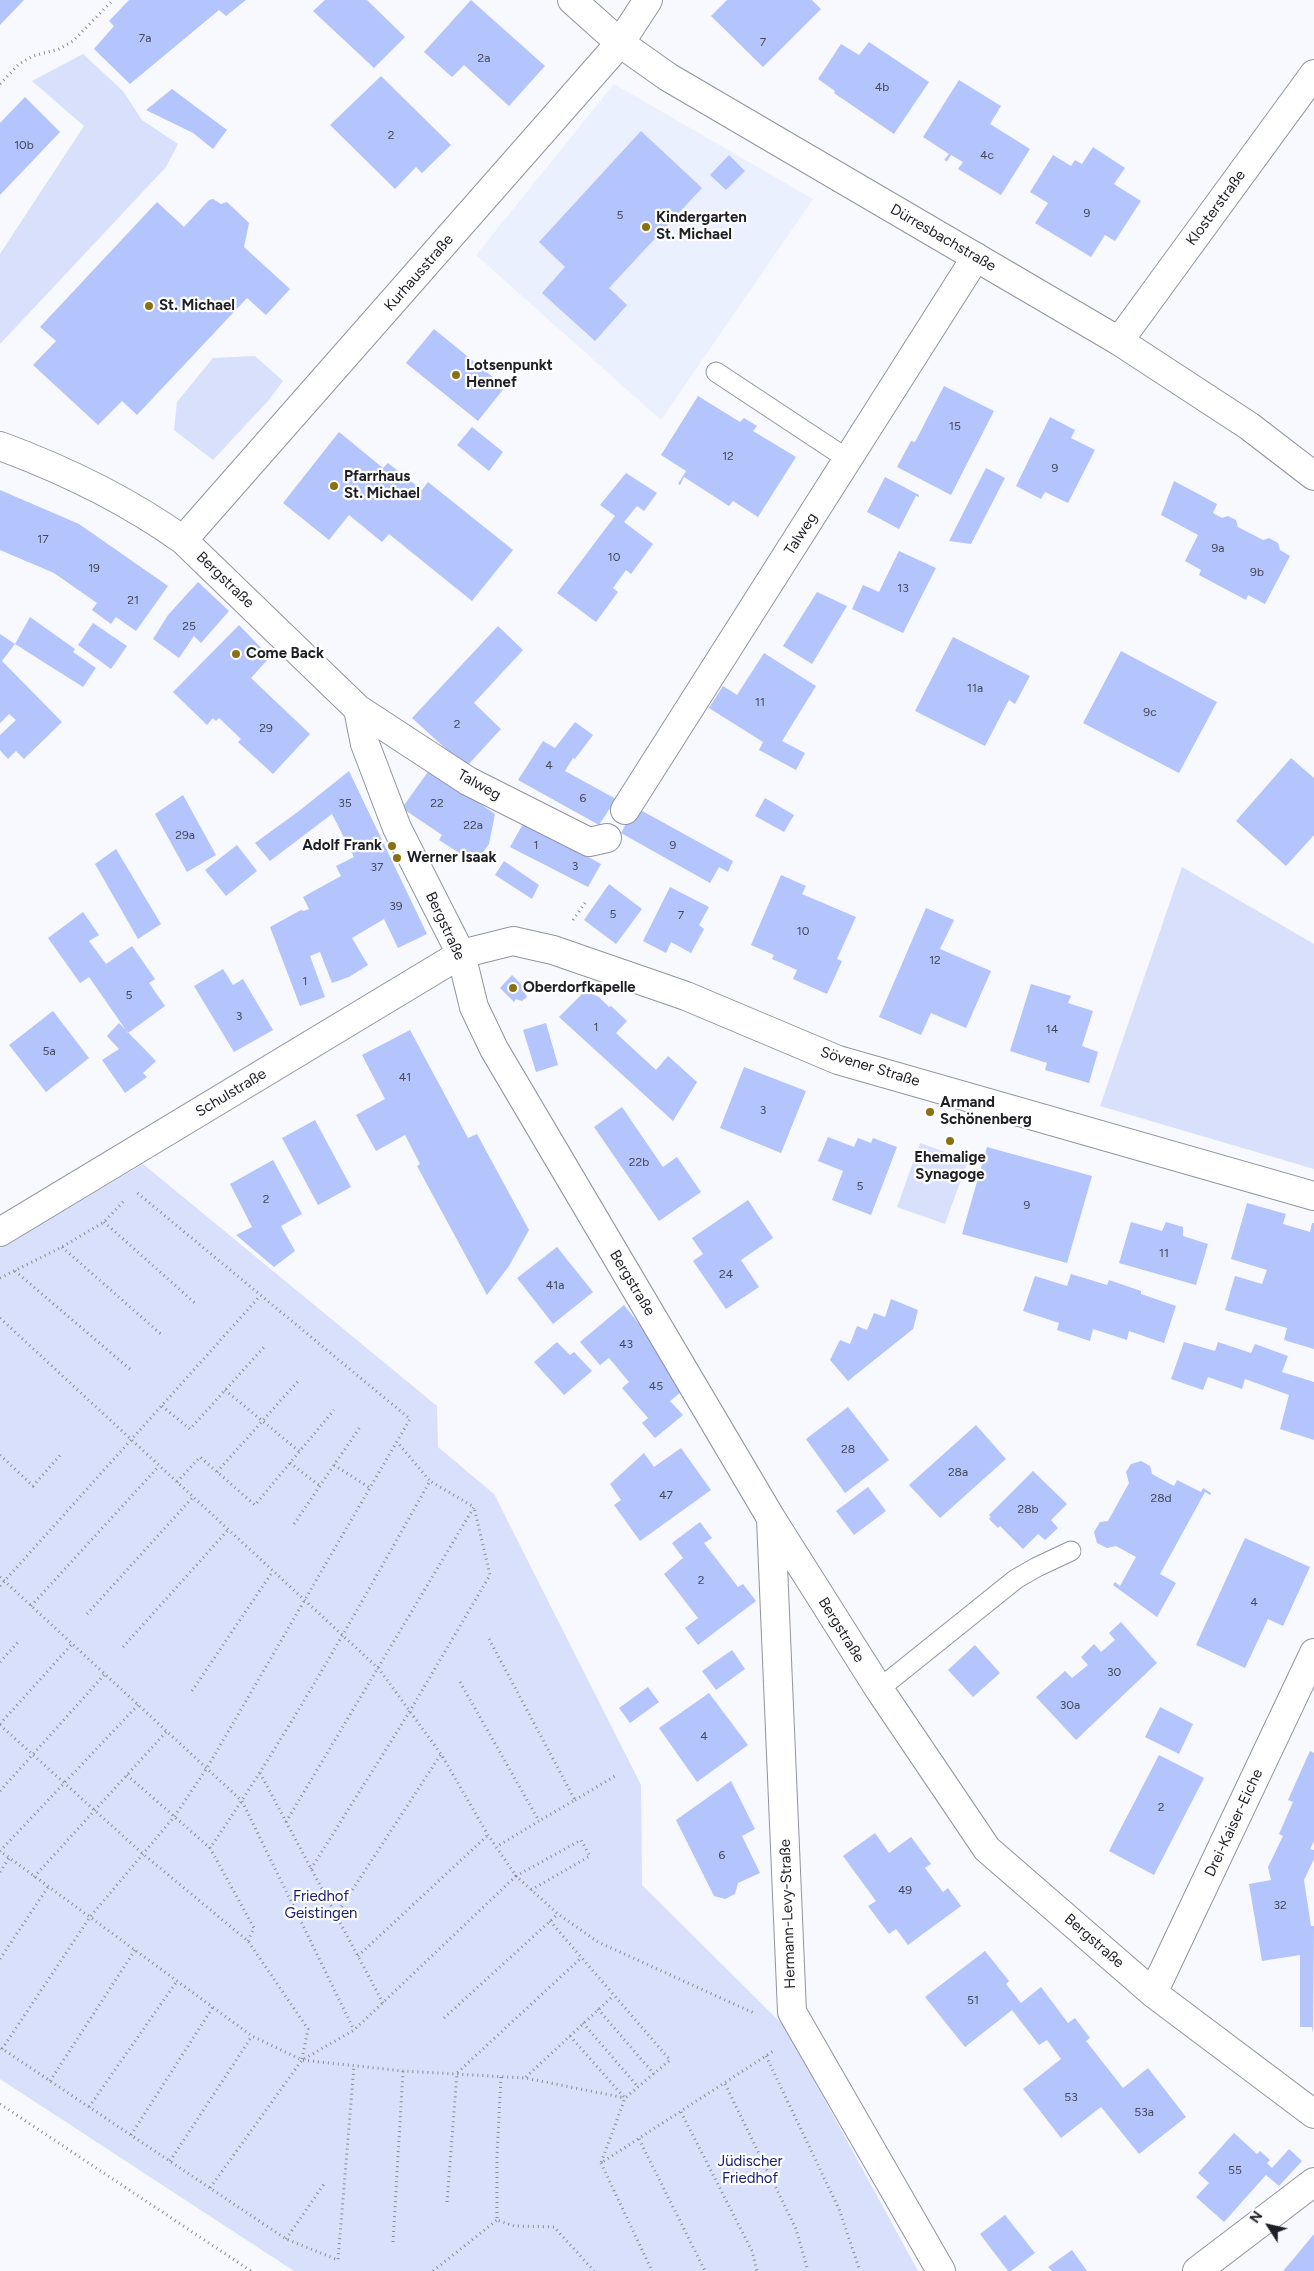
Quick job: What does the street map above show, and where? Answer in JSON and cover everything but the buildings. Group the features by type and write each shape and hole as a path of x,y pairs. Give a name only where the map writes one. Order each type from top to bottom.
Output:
{"street":[{"name":"Dürresbachstraße","path":"572,0 620,43 668,77 1119,341 1249,426 1314,476"},
{"name":"Kurhausstraße","path":"183,540 620,43 648,0"},
{"name":"Klosterstraße","path":"1119,341 1314,74"},
{"name":"Talweg","path":"625,810 976,258"},
{"name":"Bergstraße","path":"0,446 67,473 127,503 183,540 358,709 365,744 396,828 461,954 474,1007 494,1049 771,1518 879,1689 988,1849 1153,1992 1314,2114"},
{"name":"Talweg","path":"358,709 468,781 589,842 607,838"},
{"name":"Sövener Straße","path":"461,954 513,940 553,950 686,996 838,1060 1314,1196"},
{"name":"Schulstraße","path":"0,1232 461,954"},
{"name":"Hermann-Levy-Straße","path":"771,1518 792,2012 941,2271"},
{"name":"Drei-Kaiser-Eiche","path":"1153,1992 1314,1653"},
{"path":"1197,2271 1314,2182"}],"lane":[{"path":"716,372 848,460"},
{"path":"879,1689 1016,1580 1037,1567 1071,1552"}],"path":[{"path":"0,84 19,64 33,56 59,49 73,41 113,0"},
{"path":"0,1278 62,1248 104,1222 133,1190 410,1419 207,1768 174,1817 90,1917 1,2048 286,2239 338,2260 354,2066"},
{"path":"104,1222 196,1304"},
{"path":"62,1248 163,1336"},
{"path":"16,1271 131,1370"},
{"path":"0,1586 260,1296"},
{"path":"0,1318 379,1670 441,1754 488,1835 516,1876 531,1890 558,1914 598,1942 765,2018"},
{"path":"162,1406 190,1430 265,1346"},
{"path":"217,1472 299,1380"},
{"path":"225,1390 300,1452"},
{"path":"177,1482 200,1457 255,1505 334,1410"},
{"path":"294,1524 360,1427"},
{"path":"311,1869 410,1711 490,1575 474,1507 430,1482 397,1442"},
{"path":"0,1455 33,1486 62,1453"},
{"path":"290,1463 320,1486"},
{"path":"334,1465 370,1488"},
{"path":"31,1606 159,1466"},
{"path":"210,1848 260,1773 342,1636 430,1482"},
{"path":"87,1614 193,1497"},
{"path":"286,1822 379,1670 474,1507"},
{"path":"123,1647 228,1530"},
{"path":"192,1691 273,1571"},
{"path":"0,1577 242,1801 354,2030"},
{"path":"489,1639 575,1800"},
{"path":"0,1662 20,1641"},
{"path":"72,1644 0,1724 143,1854 248,1940 308,2029 302,2060"},
{"path":"0,1791 105,1674"},
{"path":"460,1682 539,1821"},
{"path":"138,1704 0,1852 252,2036 302,2060 403,2071 526,2078 625,2098"},
{"path":"34,1877 167,1731"},
{"path":"336,1915 441,1754"},
{"path":"260,1773 384,2003"},
{"path":"127,1775 210,1848 254,1928 248,1940"},
{"path":"496,1847 615,1776"},
{"path":"358,1956 488,1835"},
{"path":"210,2188 302,2060 354,2030 516,1876 581,1840 590,1856 531,1890"},
{"path":"0,1872 9,1858"},
{"path":"0,1959 48,1887"},
{"path":"444,2018 558,1914"},
{"path":"550,1921 670,2060 625,2098 601,2163 652,2271"},
{"path":"50,2081 135,1950"},
{"path":"447,2202 457,2073 581,1958"},
{"path":"89,2107 177,1980"},
{"path":"526,2078 613,1996"},
{"path":"131,2135 213,2007"},
{"path":"598,2009 654,2074"},
{"path":"583,2024 638,2087"},
{"path":"170,2161 252,2036"},
{"path":"570,2036 625,2098"},
{"path":"601,2163 779,2048"},
{"path":"766,2056 839,2209 860,2271"},
{"path":"393,2242 403,2071"},
{"path":"497,2220 497,2156 501,2077"},
{"path":"724,2084 796,2229 808,2271"},
{"path":"0,2104 251,2271"},
{"path":"681,2112 752,2251 758,2271"},
{"path":"639,2139 705,2271"},
{"path":"286,2239 324,2184"},
{"path":"433,2271 497,2220"},
{"path":"497,2220 514,2226 554,2226 594,2271"}],"shaded area":[{"name":"Kindergarten St. Michael","path":"614,84 813,199 661,420 476,255"}],"green space":[{"path":"83,54 123,91 142,120 178,144 166,167 0,344 0,254 84,126 32,81"},
{"path":"255,356 283,381 268,401 213,460 174,430 177,402 213,358"},
{"path":"1182,867 1314,944 1314,1169 1100,1106"},
{"path":"920,1143 968,1160 945,1224 897,1207"},
{"name":"Friedhof Geistingen","path":"143,1164 437,1406 438,1447 494,1494 641,1785 642,1885 785,2027 918,2271 294,2271 0,2079 0,1248"}],"place":[{"name":"Kindergarten St. Michael","path":"646,227"},
{"name":"St. Michael","path":"149,306"},
{"name":"Lotsenpunkt Hennef","path":"456,375"},
{"name":"Pfarrhaus St. Michael","path":"334,486"},
{"name":"Come Back","path":"236,654"},
{"name":"Adolf Frank","path":"392,846"},
{"name":"Werner Isaak","path":"397,858"},
{"name":"Oberdorfkapelle","path":"513,988"},
{"name":"Armand Schönenberg","path":"930,1112"},
{"name":"Ehemalige Synagoge","path":"950,1141"}],"park label":[{"name":"Jüdischer Friedhof","path":"750,2170"}]}
